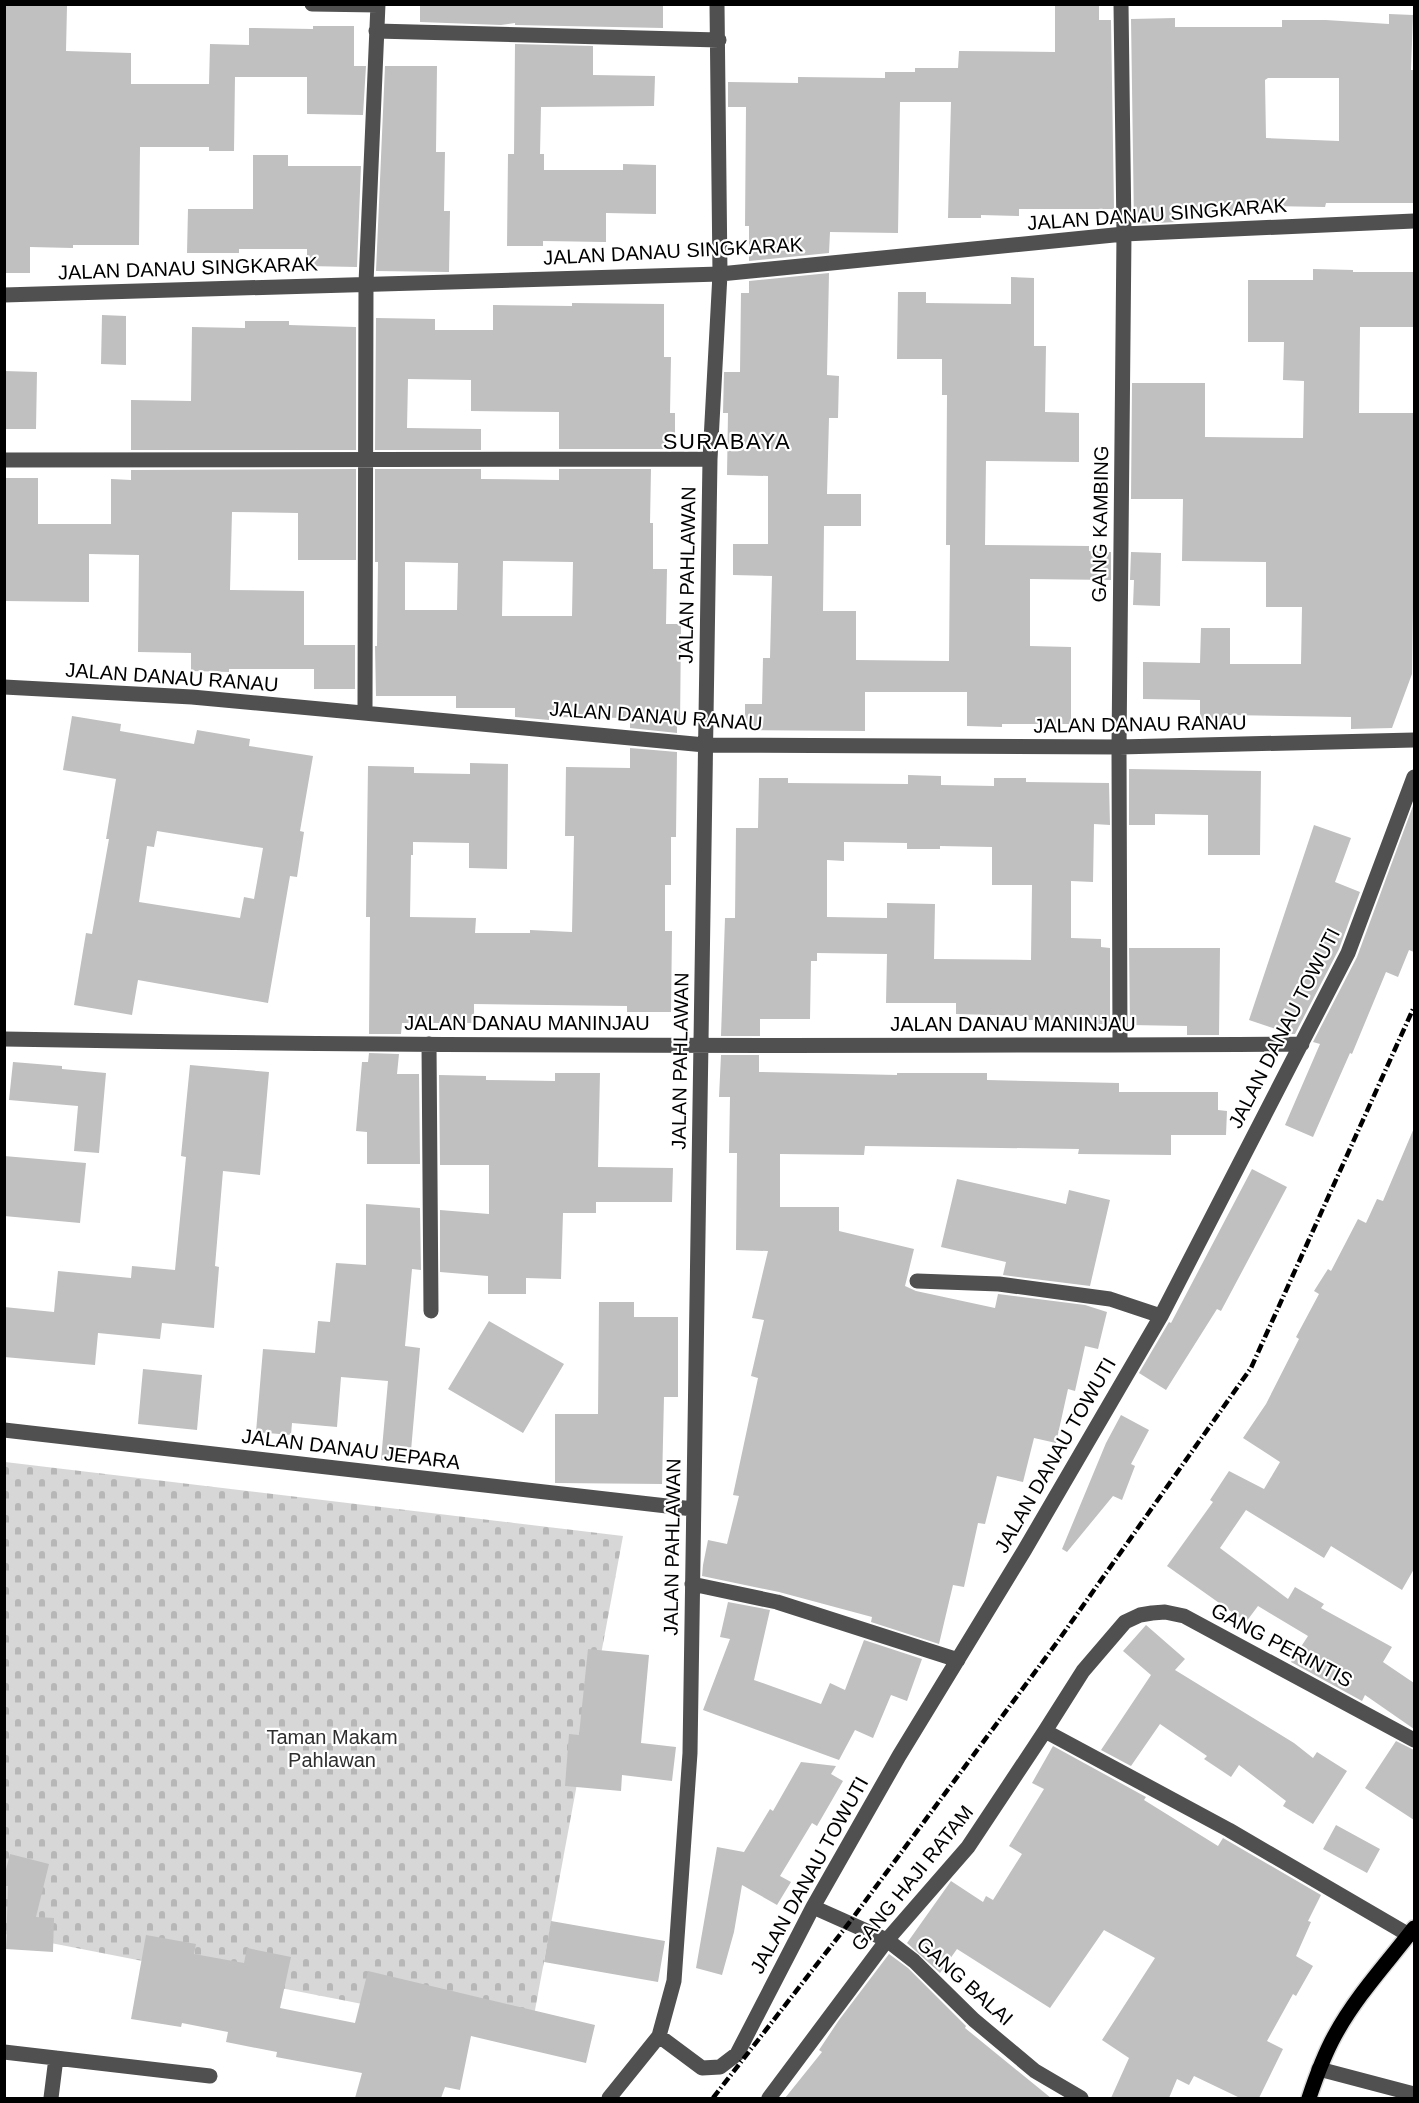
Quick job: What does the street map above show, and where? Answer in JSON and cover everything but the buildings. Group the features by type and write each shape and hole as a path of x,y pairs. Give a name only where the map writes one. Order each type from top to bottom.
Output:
{"main road":[{"path":"1309,2098 1335,2034 1412,1931"}],"street":[{"path":"312,4 378,5 366,283 365,712"},
{"name":"JALAN PAHLAWAN","path":"609,2098 659,2036 674,1981 690,1753 710,459 720,274 717,4"},
{"name":"GANG KAMBING","path":"1120,1045 1119,747 1124,234 1121,4"},
{"path":"376,31 718,40"},
{"name":"JALAN DANAU SINGKARAK","path":"4,295 720,274 1124,234 1414,221"},
{"path":"4,460 710,459"},
{"name":"JALAN DANAU RANAU","path":"4,687 192,697 705,745 1119,747 1414,740"},
{"name":"JALAN DANAU TOWUTI","path":"659,2036 702,2068 720,2067 737,2054 813,1907 899,1756 1024,1551 1161,1316 1348,953 1414,777"},
{"name":"JALAN DANAU MANINJAU","path":"4,1039 252,1044 1302,1044"},
{"path":"429,1044 431,1311"},
{"path":"917,1281 999,1284 1110,1299 1161,1316"},
{"name":"JALAN DANAU JEPARA","path":"4,1430 693,1509"},
{"path":"692,1584 777,1602 958,1660"},
{"name":"GANG PERINTIS","path":"1125,1622 1140,1615 1152,1613 1165,1612 1184,1616 1414,1740"},
{"name":"GANG HAJI RATAM","path":"769,2098 887,1940 968,1847 1046,1731 1083,1671 1125,1622"},
{"path":"1046,1731 1412,1931"},
{"name":"GANG BALAI","path":"813,1907 887,1940 914,1961 974,2020 1035,2071 1081,2098"},
{"path":"4,2052 210,2076"},
{"path":"51,2098 56,2058"},
{"path":"1319,2069 1414,2094"}],"green space":[{"name":"Taman Makam Pahlawan","path":"5,1462 623,1536 530,2037 5,1934"}],"railway":[{"path":"713,2098 849,1923 1058,1641 1251,1368 1414,1007"}],"district":[{"name":"SURABAYA","path":"727,441"}]}
